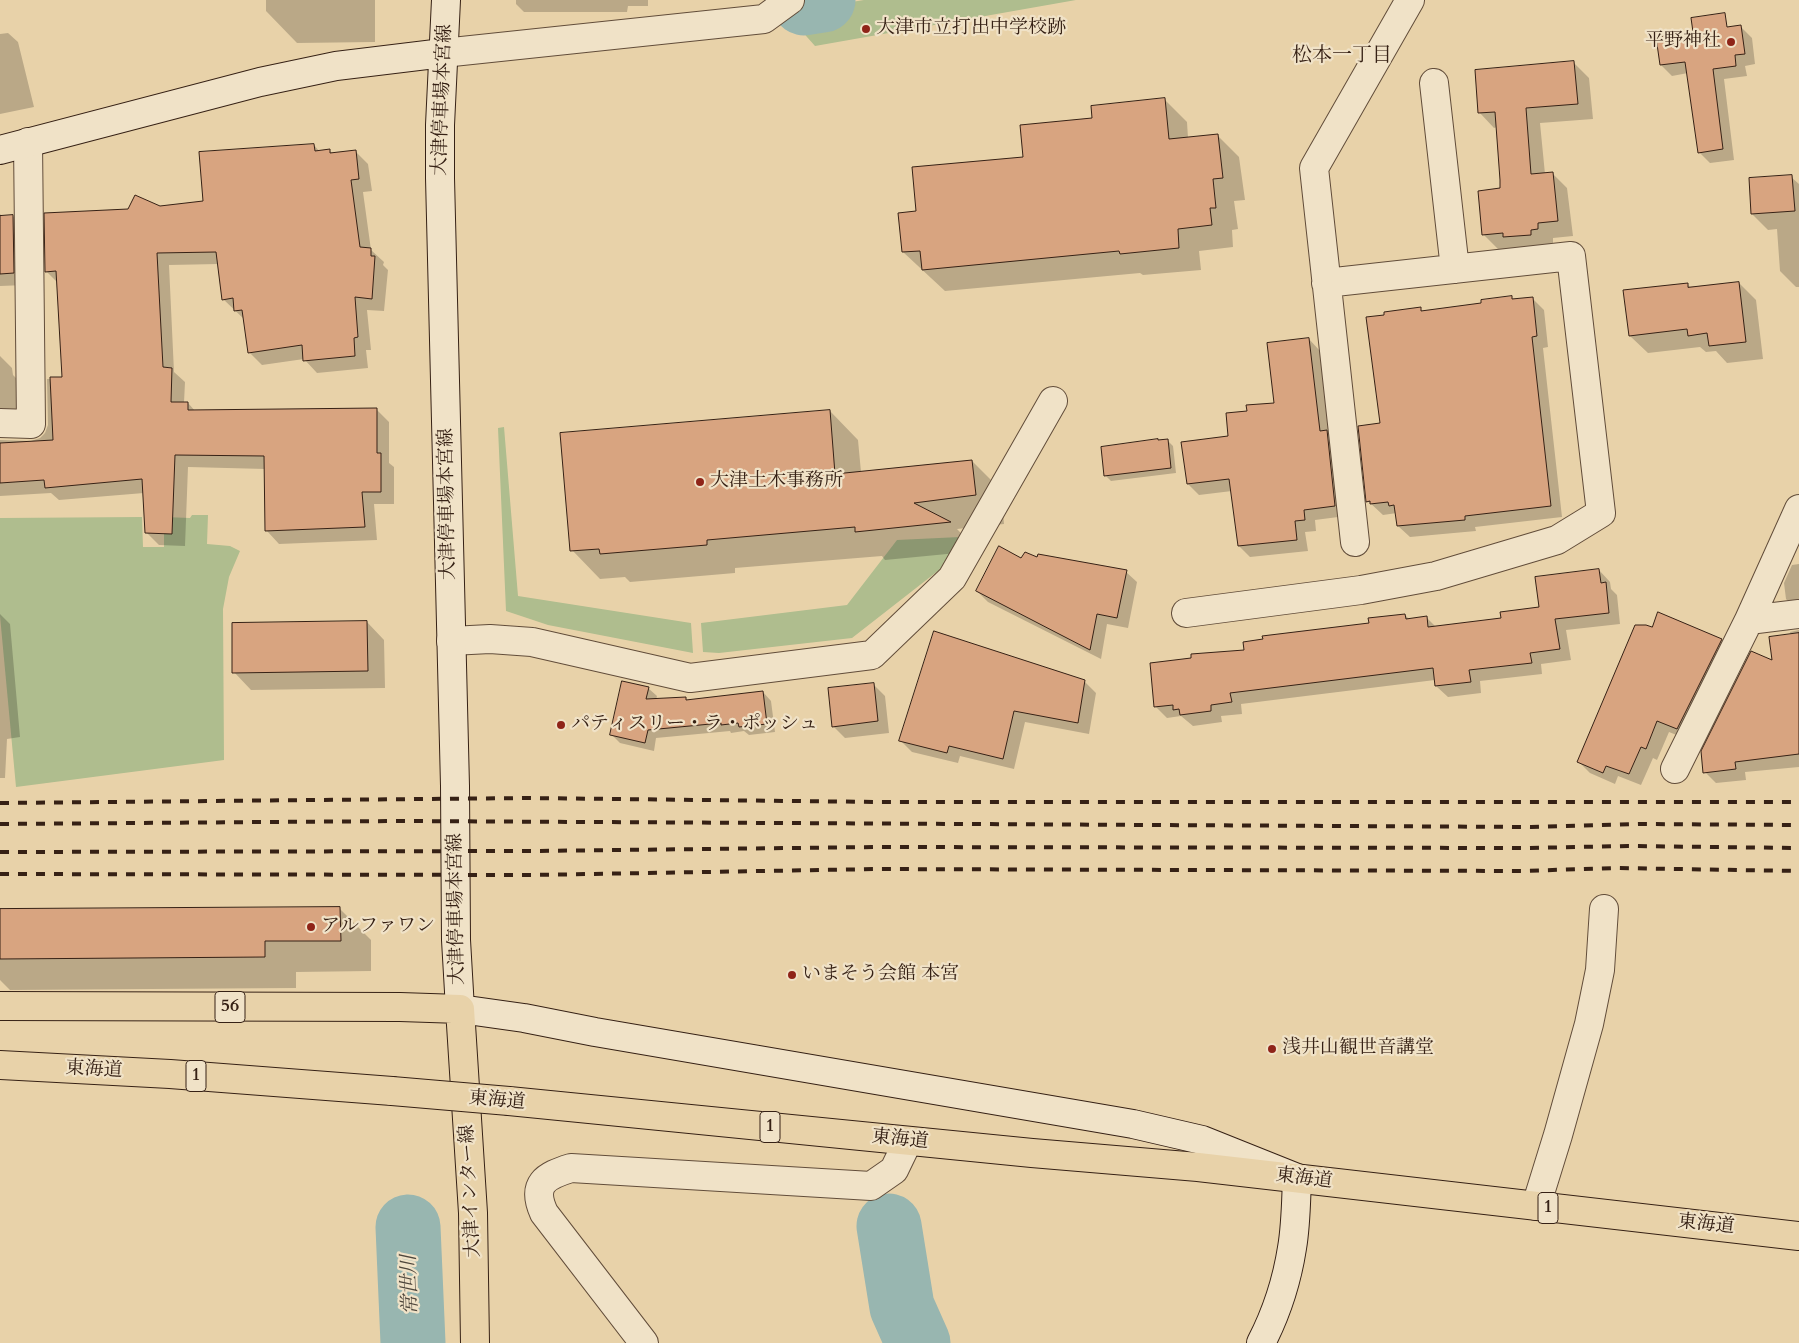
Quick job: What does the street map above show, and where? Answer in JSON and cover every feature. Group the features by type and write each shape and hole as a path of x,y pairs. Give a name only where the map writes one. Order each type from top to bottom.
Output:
{"main road":[{"name":"56","path":"0,1006 400,1007 460,1009"},
{"name":"大津インター線","path":"460,1009 473,1214 475,1343"},
{"name":"東海道","path":"0,1065 170,1074 392,1091 1198,1167 1799,1236"}],"street":[{"name":"大津停車場本宮線","path":"446,0 440,125 440,170 456,940 460,1009"},
{"path":"0,150 260,82 336,66 764,19 790,0"},
{"path":"1355,542 1314,168 1410,0"},
{"path":"1434,84 1455,268"},
{"path":"0,423 31,424 28,142"},
{"path":"1186,613 1361,590 1436,576 1556,540 1601,513 1571,256 1326,282"},
{"path":"451,641 490,639 532,642 690,678 872,655 952,578 1053,401"},
{"path":"1675,770 1749,620 1799,509"},
{"path":"1749,620 1799,614"},
{"path":"1536,1206 1589,1024 1600,970 1604,909"},
{"path":"460,1009 524,1018 595,1032 1134,1124 1202,1140 1298,1178 1292,1247 1284,1286 1268,1330 1261,1343"},
{"path":"644,1343 544,1213 538,1200 542,1183 552,1174 571,1168 871,1186 894,1170 908,1141"}],"green space":[{"path":"864,0 1076,0 815,46 791,19 808,9"},
{"path":"504,427 518,596 691,623 693,653 548,625 506,611 498,428"},
{"path":"192,515 208,515 207,544 230,546 240,551 229,577 223,609 224,760 16,787 0,616 0,518 142,517 143,547 164,547 164,517 190,518"},
{"path":"960,537 943,567 852,638 719,653 703,652 701,623 847,605 897,540"}],"building":[{"path":"1725,13 1727,27 1741,25 1745,54 1735,55 1736,66 1713,69 1723,149 1698,153 1685,62 1660,65 1656,37 1693,32 1691,18"},
{"path":"1574,61 1578,104 1526,108 1531,174 1553,172 1558,221 1538,223 1538,229 1531,230 1531,235 1503,237 1503,233 1482,235 1478,191 1500,188 1500,180 1495,112 1478,113 1475,70"},
{"path":"1165,98 1169,139 1218,134 1223,178 1213,179 1216,208 1210,208 1212,225 1178,229 1179,248 1120,254 1119,251 922,270 920,251 902,252 898,213 916,211 912,167 1023,157 1020,125 1092,118 1091,106"},
{"path":"314,144 315,151 330,149 330,153 356,150 359,179 351,180 360,247 371,248 371,256 375,256 372,299 355,297 358,337 354,338 355,356 303,361 302,345 248,353 242,310 234,311 233,298 222,300 216,252 157,253 163,367 172,368 171,402 188,402 188,410 377,408 377,453 381,453 381,492 362,492 365,527 265,531 264,456 175,455 172,534 145,533 142,479 45,488 44,480 0,483 0,443 53,440 50,377 62,377 56,271 45,272 44,213 128,209 135,195 160,206 203,201 199,152"},
{"path":"1792,175 1795,211 1751,214 1749,178"},
{"path":"13,215 14,273 0,274 0,216"},
{"path":"1739,282 1746,342 1709,346 1707,333 1688,336 1687,329 1629,336 1623,290 1688,283 1688,287"},
{"path":"1512,296 1512,299 1533,297 1537,336 1532,337 1551,506 1465,516 1465,520 1397,526 1394,505 1389,506 1388,502 1370,504 1370,501 1366,502 1358,426 1380,423 1366,317 1384,315 1384,312 1421,307 1421,311 1481,303 1481,300"},
{"path":"1309,338 1320,431 1327,430 1335,506 1304,510 1305,520 1295,521 1297,540 1238,546 1229,479 1187,484 1181,442 1228,436 1226,413 1247,411 1246,405 1274,403 1267,343"},
{"path":"830,410 835,474 972,460 976,495 914,503 951,522 855,532 855,527 707,540 707,545 600,554 599,549 570,551 560,433"},
{"path":"1168,439 1171,468 1104,476 1101,447"},
{"path":"999,546 1021,558 1025,552 1037,557 1038,554 1127,570 1117,618 1097,614 1090,650 976,591"},
{"path":"1599,569 1601,583 1606,582 1609,613 1555,619 1560,649 1530,653 1532,663 1469,670 1471,682 1435,686 1433,668 1230,693 1232,702 1211,705 1211,711 1180,715 1179,709 1173,710 1173,705 1154,707 1150,663 1191,658 1191,654 1244,650 1243,642 1263,639 1262,636 1369,623 1368,618 1405,614 1406,619 1427,616 1428,627 1501,618 1500,612 1539,607 1535,577"},
{"path":"1658,612 1722,639 1677,729 1657,721 1646,749 1641,747 1629,774 1606,766 1603,773 1577,762 1635,625 1652,627"},
{"path":"367,621 368,671 232,673 232,623"},
{"path":"934,631 1085,680 1078,723 1014,711 1003,759 949,746 947,753 899,741"},
{"path":"1799,633 1799,754 1735,762 1736,769 1703,773 1701,751 1751,651 1772,660 1769,637"},
{"path":"622,681 649,687 646,699 686,697 686,700 763,691 767,724 739,727 738,723 721,725 721,723 648,730 645,743 610,735"},
{"path":"874,683 878,721 832,727 828,688"},
{"path":"340,907 341,941 265,941 265,957 0,959 0,909"}],"waterway":[{"name":"常世川","path":"804,3 823,0"},
{"path":"889,1226 902,1307 918,1343"},
{"name":"常世川","path":"408,1227 413,1343"}],"railway":[{"path":"0,803 528,798 879,802 1799,802"},
{"path":"0,824 402,821 1531,827 1640,824 1799,825"},
{"path":"0,852 531,851 877,847 1526,848 1628,846 1799,848"},
{"path":"0,874 532,875 877,869 1521,871 1615,868 1799,871"}],"place":[{"name":"大津市立打出中学校跡","path":"866,29"},
{"name":"平野神社","path":"1731,42"},
{"name":"大津土木事務所","path":"700,482"},
{"name":"パティスリー・ラ・ポッシュ","path":"561,725"},
{"name":"アルファワン","path":"311,927"},
{"name":"いまそう会館 本宮","path":"792,975"},
{"name":"浅井山観世音講堂","path":"1272,1049"}],"district":[{"name":"松本一丁目","path":"1342,56"}]}
